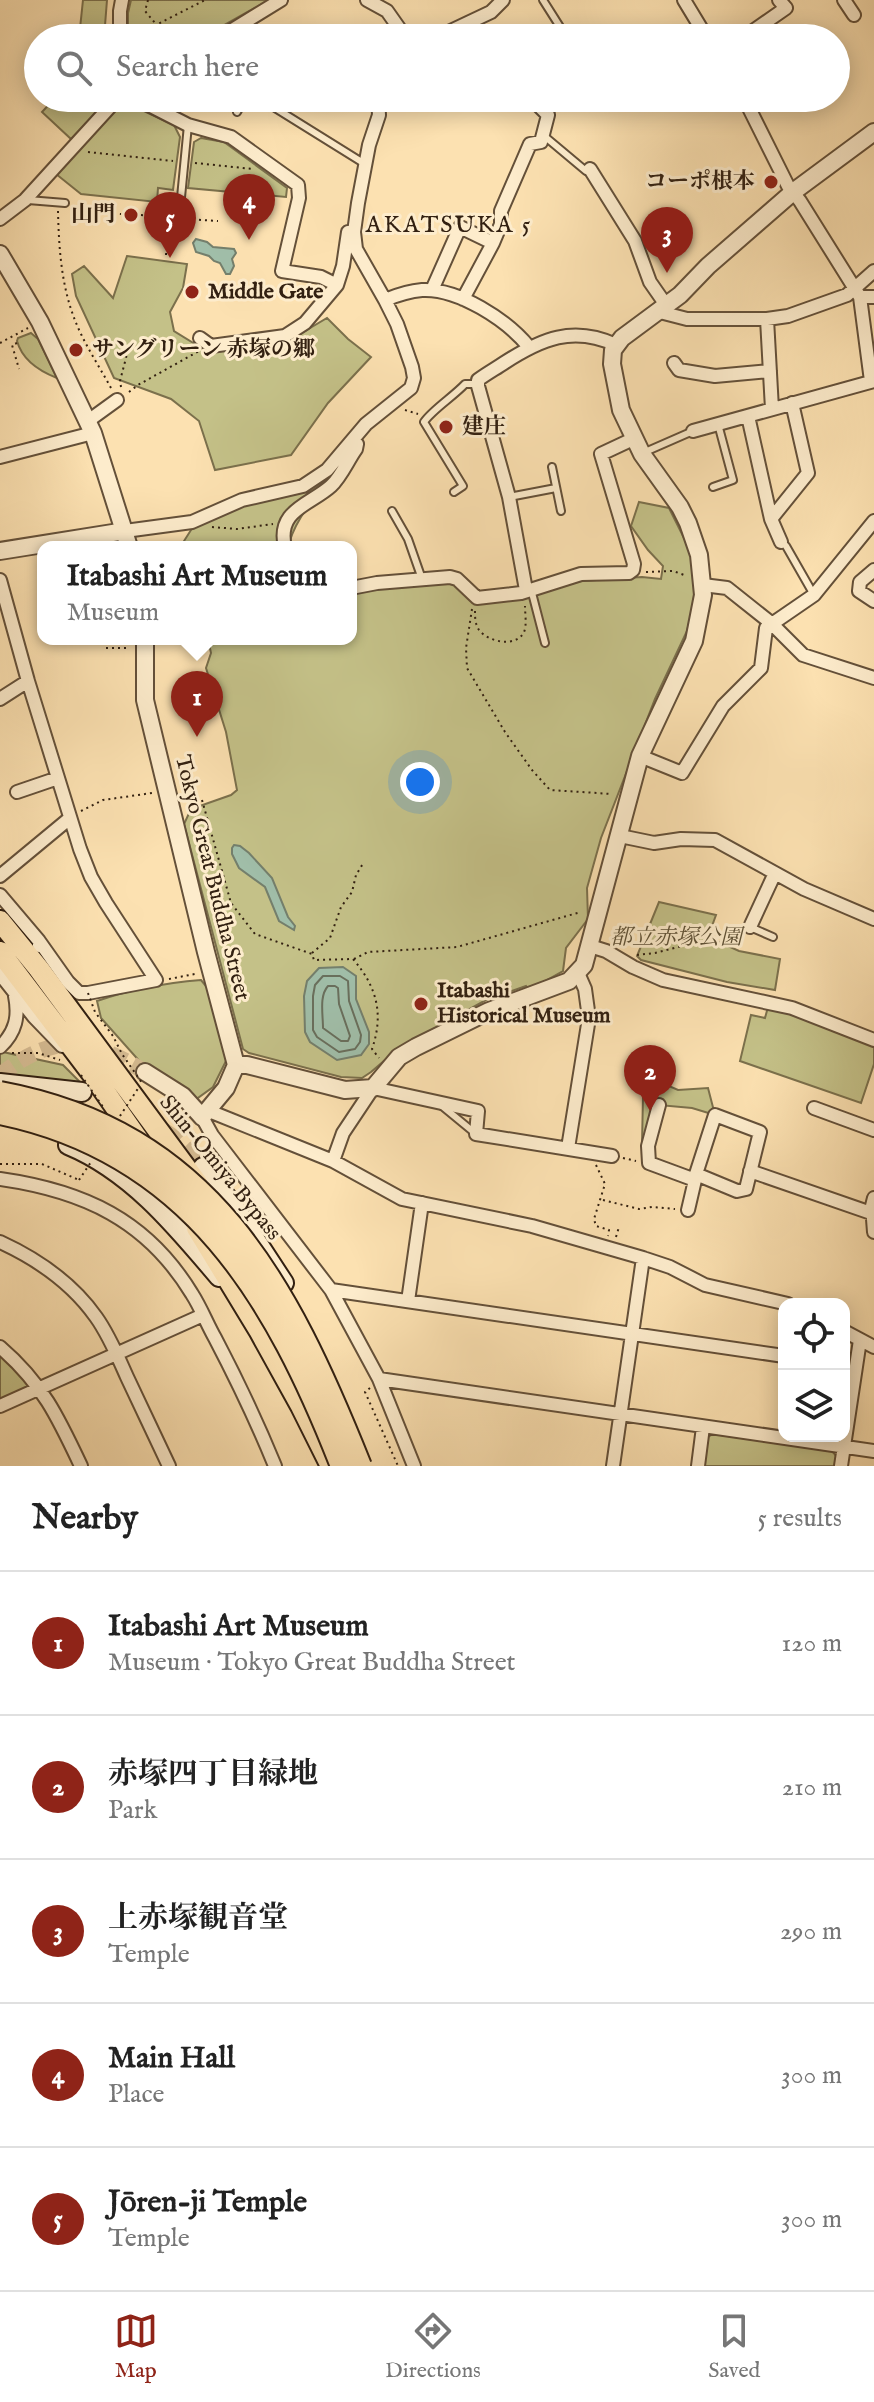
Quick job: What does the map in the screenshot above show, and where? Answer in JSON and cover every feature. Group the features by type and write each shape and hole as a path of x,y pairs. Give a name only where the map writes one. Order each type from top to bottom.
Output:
{"highway":[{"name":"Shin-Omiya Bypass","path":"0,921 39,969 166,1143 272,1271 298,1310 369,1466"},
{"name":"Shin-Omiya Bypass","path":"0,952 84,1079 205,1240 259,1330 331,1466"},
{"path":"0,1093 69,1110 131,1139 165,1161 220,1211 259,1261 291,1315 360,1466"},
{"path":"0,1113 58,1128 120,1156 170,1192 203,1223 243,1271 275,1322 314,1400 342,1466"}],"main road":[{"path":"0,1083 84,1079"},
{"path":"0,1123 77,1148 145,1195 195,1249 259,1330"},
{"path":"203,1167 267,1254 298,1310"}],"street":[{"path":"120,24 122,0"},
{"path":"242,24 281,0"},
{"path":"368,0 387,11 396,24"},
{"path":"467,24 491,12 503,0"},
{"path":"684,0 699,24"},
{"path":"763,24 786,8 779,0"},
{"path":"844,0 854,15"},
{"path":"0,219 25,200 105,112"},
{"path":"162,112 188,125 231,137 298,185 299,198 282,271 321,277 337,285"},
{"path":"106,541 127,539 192,522 242,500 303,486 327,470 366,424 411,388 414,378 412,367 397,324 356,249 354,232 365,164 379,112"},
{"path":"463,299 493,243 501,224 501,211 530,144 541,142 548,115 545,112"},
{"path":"693,431 872,381 858,293 788,186 751,112"},
{"path":"333,1161 343,1133 373,1088 399,1057 504,1005 569,981 584,965 640,756 694,641 703,585 699,555 688,523 633,439 621,410 612,364 616,345 680,295 708,266 793,192 874,132"},
{"path":"590,169 635,241 661,308 687,319 767,319 788,316 847,295 858,293 874,297"},
{"path":"202,344 211,346 285,336 305,323 337,285 350,220 358,203"},
{"path":"432,290 460,227 493,243"},
{"path":"0,254 40,322 90,427 127,539"},
{"path":"858,293 874,271"},
{"path":"385,300 401,293 432,290 463,299 482,308 515,332 529,347"},
{"path":"767,319 772,409"},
{"path":"526,591 509,497 478,384 479,378 529,347 563,335 605,340 616,345"},
{"path":"674,363 679,370 715,376 770,371"},
{"path":"0,457 90,427 117,400"},
{"path":"771,519 808,473 792,403"},
{"path":"748,416 771,519 784,544"},
{"path":"284,541 283,532 292,513 332,485 356,449 357,437"},
{"path":"357,587 422,579 457,579 476,597 526,591 581,574 620,574 633,570 634,564 601,454 633,439"},
{"path":"640,756 682,773 723,706 761,668 766,628 814,595 874,521"},
{"path":"0,551 37,548"},
{"path":"874,570 860,582 859,591 874,601"},
{"path":"0,580 28,681 91,877 156,980 79,993 0,895"},
{"path":"703,585 727,588 771,623 803,655 874,678"},
{"name":"Tokyo Great Buddha Street","path":"140,645 145,700 236,1065"},
{"path":"0,699 28,681"},
{"path":"17,792 58,778"},
{"path":"0,876 70,818"},
{"path":"620,836 654,843 681,839 715,840 815,894 874,919"},
{"path":"750,927 775,873"},
{"path":"39,941 39,969"},
{"path":"590,946 663,980 792,1008 874,1040"},
{"path":"568,1148 589,1018 585,989 578,973"},
{"path":"0,974 84,1079"},
{"path":"2,1050 16,1024 14,991"},
{"path":"206,1114 231,1079 236,1065 247,1065 345,1090 373,1088 478,1111 476,1134 612,1156"},
{"path":"144,1078 183,1096 206,1114 333,1161 402,1199 532,1226 670,1267 705,1285 778,1302"},
{"path":"659,1105 648,1146 649,1163 695,1177 737,1191 746,1189 760,1132 715,1115 695,1177 688,1210"},
{"path":"814,1108 874,1130"},
{"path":"206,1114 212,1135 331,1290 379,1379 415,1466"},
{"path":"750,1171 873,1214"},
{"path":"0,1179 43,1186 107,1210 135,1228 165,1256 203,1315 275,1466"},
{"path":"874,1198 874,1232"},
{"path":"408,1301 422,1203"},
{"path":"0,1242 33,1259 73,1291 95,1316 117,1354 169,1466"},
{"path":"613,1466 643,1258"},
{"path":"331,1290 778,1355"},
{"path":"0,1406 203,1315"},
{"path":"850,1334 874,1347"},
{"path":"850,1366 860,1340"},
{"path":"0,1347 40,1388 81,1466"},
{"path":"841,1466 850,1370"},
{"path":"379,1379 874,1451"},
{"path":"698,1466 703,1427"}],"lane":[{"path":"543,0 558,24"},
{"path":"281,112 365,164"},
{"path":"179,218 188,125"},
{"path":"543,135 586,171 590,169"},
{"path":"25,200 61,202"},
{"path":"454,492 463,486 424,422 465,384 478,384"},
{"path":"713,487 733,480 718,424"},
{"path":"642,454 693,431"},
{"path":"552,467 561,511"},
{"path":"509,497 556,488"},
{"path":"392,511 408,539 422,579"},
{"path":"784,544 814,595"},
{"path":"526,591 545,643"},
{"path":"750,927 773,937"},
{"path":"438,1103 476,1134"}],"path":[{"path":"148,0 145,11 155,24"},
{"path":"158,24 205,0"},
{"path":"87,152 256,169"},
{"path":"117,400 80,332 62,274 59,258 61,202 85,211 121,214"},
{"path":"166,255 170,218"},
{"path":"0,343 40,322"},
{"path":"17,343 12,345 12,349 19,369"},
{"path":"127,354 120,381 123,396 202,344"},
{"path":"391,405 427,417"},
{"path":"192,522 220,529 276,524 283,532"},
{"path":"633,570 673,571"},
{"path":"476,597 479,630 488,638 510,641 522,636 525,629 526,591"},
{"path":"476,597 466,648 467,668 532,770 550,790 629,796"},
{"path":"106,648 126,645"},
{"path":"89,805 103,800 167,791"},
{"path":"202,800 231,903 255,934 312,954"},
{"path":"312,954 330,938 341,907 352,892 356,875 364,862"},
{"path":"312,954 314,960 353,959 368,952 457,947 591,909"},
{"path":"633,967 638,953 655,953 686,945"},
{"path":"353,959 368,978 380,1019 372,1049 388,1069"},
{"path":"167,979 201,973"},
{"path":"88,993 95,1012 122,1054 144,1078"},
{"path":"2,1050 38,1053 63,1062"},
{"path":"84,1079 107,1112"},
{"path":"153,1094 204,1142"},
{"path":"612,1156 649,1163"},
{"path":"594,1162 605,1184 594,1219 596,1226 609,1230 608,1233"},
{"path":"0,1164 42,1164 79,1180"},
{"path":"602,1199 639,1209 672,1208"},
{"path":"379,1379 365,1392 398,1466"}],"green space":[{"path":"83,0 107,0 105,24 80,24"},
{"path":"131,0 269,0 226,24 128,24"},
{"path":"42,112 97,112 71,139"},
{"path":"113,112 146,112 174,125 180,137 173,190 158,188 157,202 81,194 56,174"},
{"path":"201,138 224,142 287,188 286,197 188,188 194,142"},
{"path":"127,256 187,264 183,288 170,312 174,331 208,352 283,344 327,318 371,357 328,403 291,455 215,470 199,421 171,399 114,378 76,296 72,274 84,266 113,298"},
{"path":"31,333 38,339 57,378 38,368 23,353 18,338"},
{"path":"350,459 307,508 290,541 184,541 198,519 305,486 325,470"},
{"path":"639,502 669,508 691,552 699,582 687,631 655,699 601,838 587,888 588,919 566,948 563,971 529,990 526,986 486,1000 399,1048 362,1078 341,1077 243,1049 184,824 191,809 237,790 226,732 206,668 211,653 209,645 357,645 357,592 383,588 455,582 464,593 529,596 581,581 642,577 661,579 663,566 631,526"},
{"name":"都立赤塚公園","path":"659,902 716,915 708,937 739,951 780,959 775,990 727,982 641,960 637,956"},
{"path":"201,980 219,1002 228,1047 226,1061 213,1087 195,1100 158,1082 101,1018 97,1001 149,987"},
{"path":"768,1007 874,1041 874,1064 861,1103 740,1061 751,1015 765,1018"},
{"path":"0,1049 63,1065 80,1082 77,1095 0,1074"},
{"path":"639,1073 678,1090 708,1088 715,1115 692,1108 659,1105 648,1146 642,1144 643,1096 632,1076"},
{"path":"0,1354 29,1383 28,1388 0,1401"},
{"path":"713,1434 832,1451 838,1458 837,1466 704,1466 708,1437"}],"water":[{"path":"196,239 213,247 234,249 234,266 230,274 226,274 220,263 196,252 193,243"},
{"path":"234,845 249,853 272,878 288,917 295,926 294,930 279,921 265,887 239,868 232,854"},
{"path":"343,967 356,976 356,999 369,1032 369,1044 361,1055 337,1060 310,1042 305,1032 304,996 307,981 319,968"}],"tunnel":[{"path":"0,1075 37,1052 71,1045 106,1052 145,1072"},
{"path":"163,1131 203,1167"}],"place":[{"name":"コーポ根本","path":"771,182"},
{"name":"山門","path":"131,215"},
{"name":"Main Hall","path":"249,240"},
{"name":"Jōren-ji Temple","path":"170,258"},
{"name":"上赤塚観音堂","path":"667,273"},
{"name":"Middle Gate","path":"192,292"},
{"name":"サングリーン 赤塚の郷","path":"76,350"},
{"name":"建庄","path":"446,427"},
{"name":"Itabashi Art Museum","path":"197,737"},
{"name":"Itabashi Historical Museum","path":"421,1004"},
{"name":"赤塚四丁目緑地","path":"650,1111"}],"district":[{"name":"AKATSUKA 5","path":"449,225"}]}
